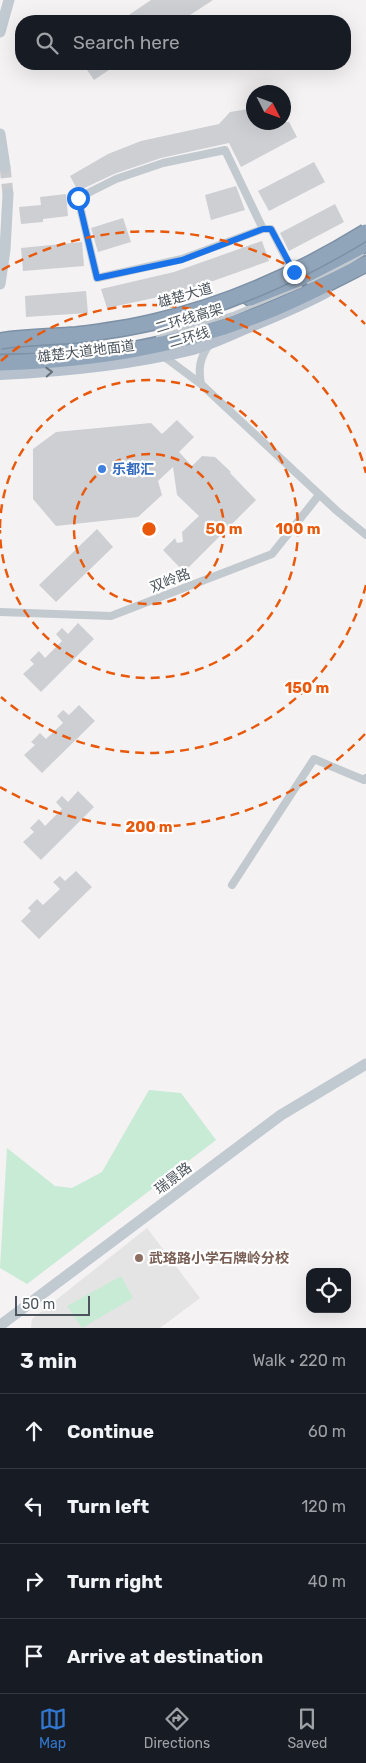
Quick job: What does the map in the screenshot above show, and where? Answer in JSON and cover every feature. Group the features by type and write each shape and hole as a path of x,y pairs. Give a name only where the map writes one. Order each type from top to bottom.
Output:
{"highway":[{"path":"0,344 153,322 190,312 276,280 332,252 366,232"},
{"name":"二环线高架","path":"0,344 28,346 76,342 160,328 270,291 325,266 366,244"},
{"name":"二环线","path":"0,363 85,358 137,350 172,342 265,313 320,288 366,264"}],"main road":[{"name":"雄楚大道","path":"0,344 84,334 136,324 192,310 249,291 294,272 366,232"},
{"name":"雄楚大道地面道","path":"0,374 56,372 126,363 210,344 301,306 366,269"}],"street":[{"path":"0,32 8,0"},
{"path":"0,134 5,167"},
{"path":"263,229 225,150 154,166 116,179 78,198 97,278 182,260 263,229 271,229 294,272"},
{"path":"0,224 5,195 5,250 0,284"},
{"path":"202,384 198,371 204,352 210,344"},
{"path":"162,355 202,384 337,512 366,535"},
{"name":"双岭路","path":"0,612 111,616 272,554 320,495"},
{"path":"232,884 314,759 366,781"},
{"name":"瑞景路","path":"2,1323 281,1115 366,1064"}],"lane":[{"path":"156,338 233,314 277,297 343,266 366,252"},
{"path":"79,349 107,346"},
{"path":"40,351 59,350"}],"shaded area":[{"name":"武珞路小学石牌岭分校","path":"147,1228 200,1298 160,1328 31,1328 32,1319"}],"green space":[{"path":"149,1090 181,1093 216,1140 27,1284 0,1268 7,1148 55,1186 72,1188 102,1172"},
{"path":"121,1276 133,1298 82,1328 67,1306"}],"building":[{"path":"151,0 213,0 190,15 129,15"},
{"path":"87,70 109,70 94,80"},
{"path":"246,109 246,130 291,130 291,126 297,137 241,167 229,143 161,158 114,174 78,191 70,176 108,154 141,141 219,124 230,112"},
{"path":"314,162 325,182 269,211 258,191"},
{"path":"236,186 245,210 211,220 205,195"},
{"path":"66,194 68,216 43,219 43,222 21,224 19,207 41,205 40,197"},
{"path":"335,204 344,222 289,251 280,233"},
{"path":"123,218 131,242 98,252 91,228"},
{"path":"262,241 269,261 182,292 107,308 101,289 174,272"},
{"path":"82,242 84,266 23,271 21,248"},
{"path":"86,291 88,313 26,317 25,296"},
{"name":"乐都汇","path":"177,420 194,437 179,452 192,466 202,456 215,457 256,500 184,572 163,550 175,538 177,543 183,542 182,532 199,516 177,495 173,467 158,481 162,495 138,517 56,526 33,499 33,449 56,432 151,423 162,434"},
{"path":"97,529 113,547 56,602 39,585"},
{"path":"78,623 94,639 41,692 23,674 34,664 30,660 39,651 45,658 62,641 56,634 62,628 68,634"},
{"path":"79,705 95,721 42,773 24,755 35,745 31,742 40,733 46,739 63,723 57,716 63,710 69,715"},
{"path":"78,791 94,807 41,860 23,842 34,832 30,828 39,819 45,826 62,809 56,802 62,796 68,802"},
{"path":"76,871 92,887 39,939 21,921 31,911 28,908 37,899 43,905 60,889 53,882 60,876 65,881"}],"tunnel":[{"path":"5,167 8,194"}],"place":[{"name":"乐都汇","path":"102,469"},
{"name":"武珞路小学石牌岭分校","path":"139,1258"}],"route":[{"path":"78,198 97,278 182,260 263,229 271,229 294,272"}]}
